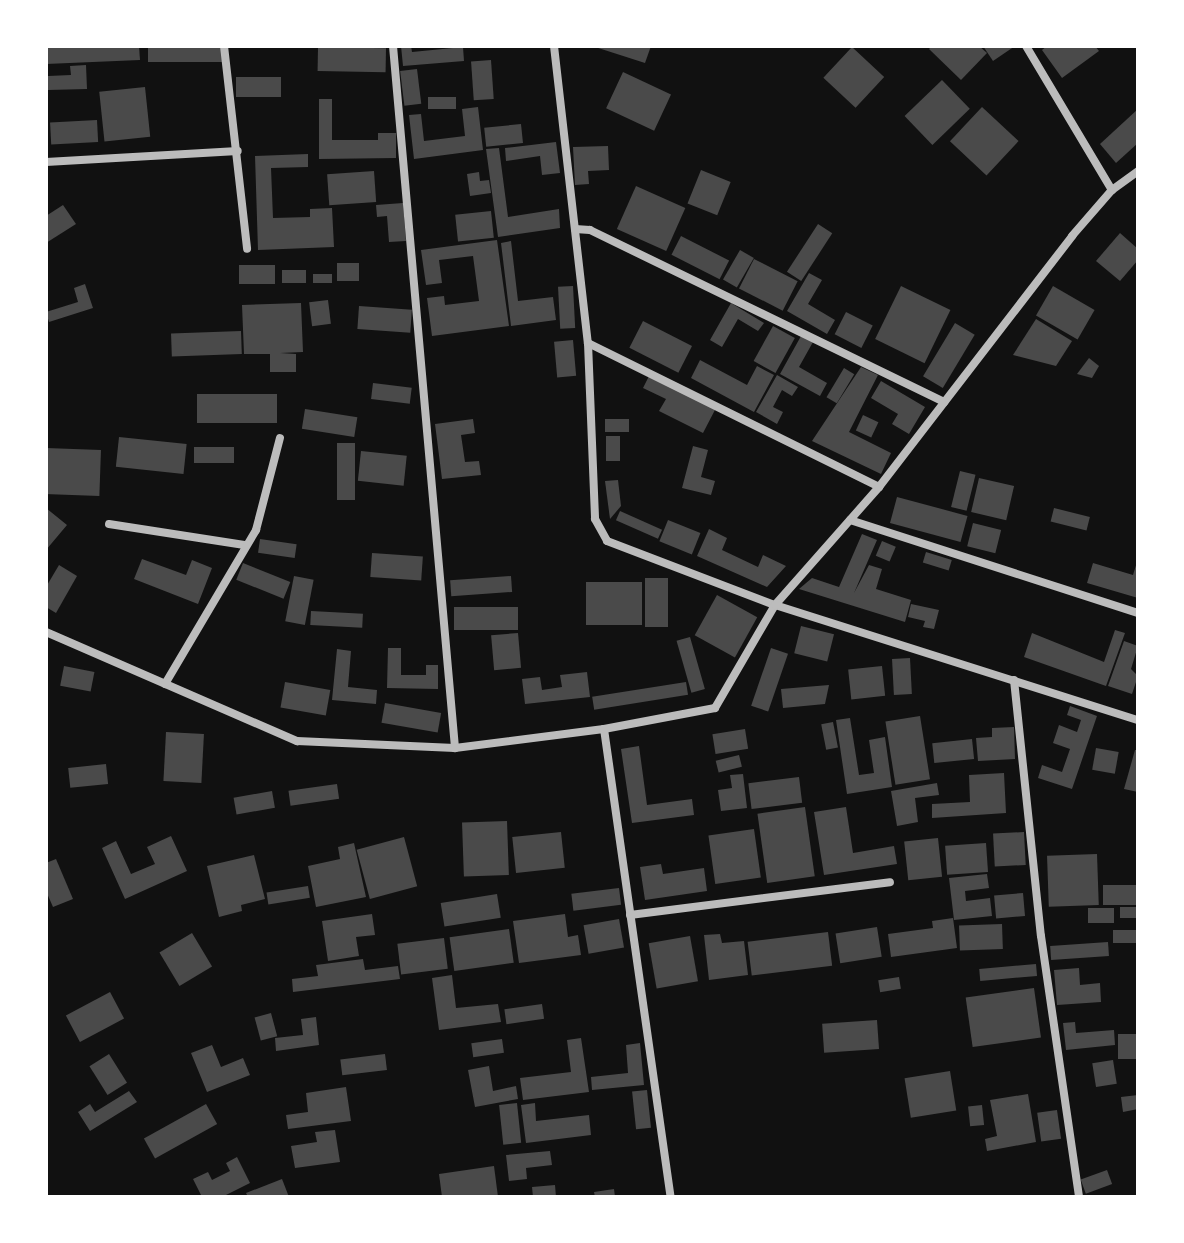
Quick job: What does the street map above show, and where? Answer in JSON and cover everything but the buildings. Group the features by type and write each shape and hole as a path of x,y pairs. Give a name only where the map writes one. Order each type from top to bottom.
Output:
{"street":[{"path":"224,46 247,249"},
{"path":"393,46 455,748"},
{"path":"554,46 588,343 595,519 599,532 607,541 775,605 1138,720"},
{"path":"1026,46 1112,190"},
{"path":"46,162 238,151"},
{"path":"46,632 297,741 455,748 604,729 715,708 775,605 879,487 1072,236 1112,190 1138,171"},
{"path":"575,229 590,230 944,402"},
{"path":"588,343 879,487"},
{"path":"165,684 244,545 256,530 280,438"},
{"path":"850,520 1138,613"},
{"path":"109,524 244,545"},
{"path":"1014,680 1041,936 1079,1197"},
{"path":"604,729 671,1197"},
{"path":"630,915 890,882"}]}
